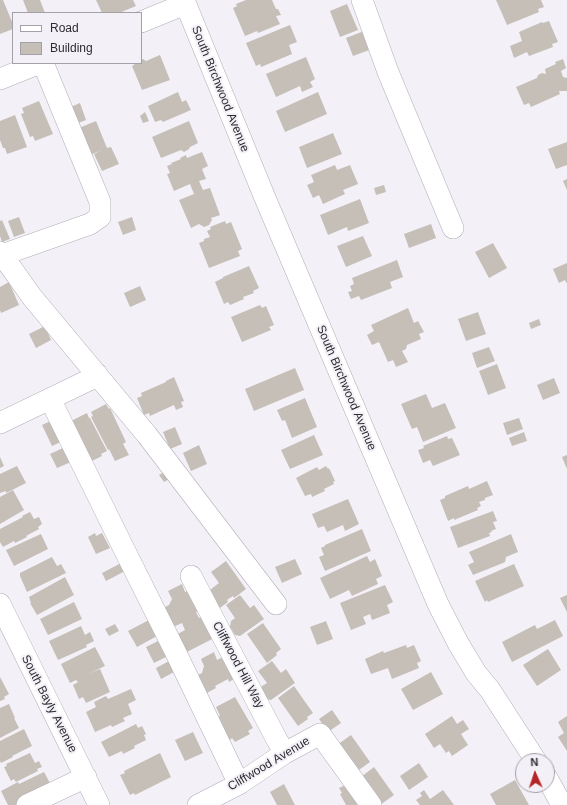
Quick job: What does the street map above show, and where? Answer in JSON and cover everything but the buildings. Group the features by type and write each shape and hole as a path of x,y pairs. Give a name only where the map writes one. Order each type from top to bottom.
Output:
{"street":[{"path":"362,0 388,72 453,228"},
{"path":"142,22 184,2"},
{"name":"South Birchwood Avenue","path":"184,2 265,198 438,604 458,643 476,673 490,690 531,753"},
{"path":"0,78 37,64"},
{"path":"43,64 100,202 100,217 90,224 1,254 32,297 147,435 276,604"},
{"path":"0,423 91,379 97,374"},
{"path":"50,398 239,784"},
{"name":"Cliffwood Hill Way","path":"191,576 285,753"},
{"name":"South Bayly Avenue","path":"0,604 99,805"},
{"name":"Cliffwood Avenue","path":"198,805 239,784 285,753 320,734 371,805"},
{"path":"27,805 86,777"},
{"path":"555,792 562,805"}]}
